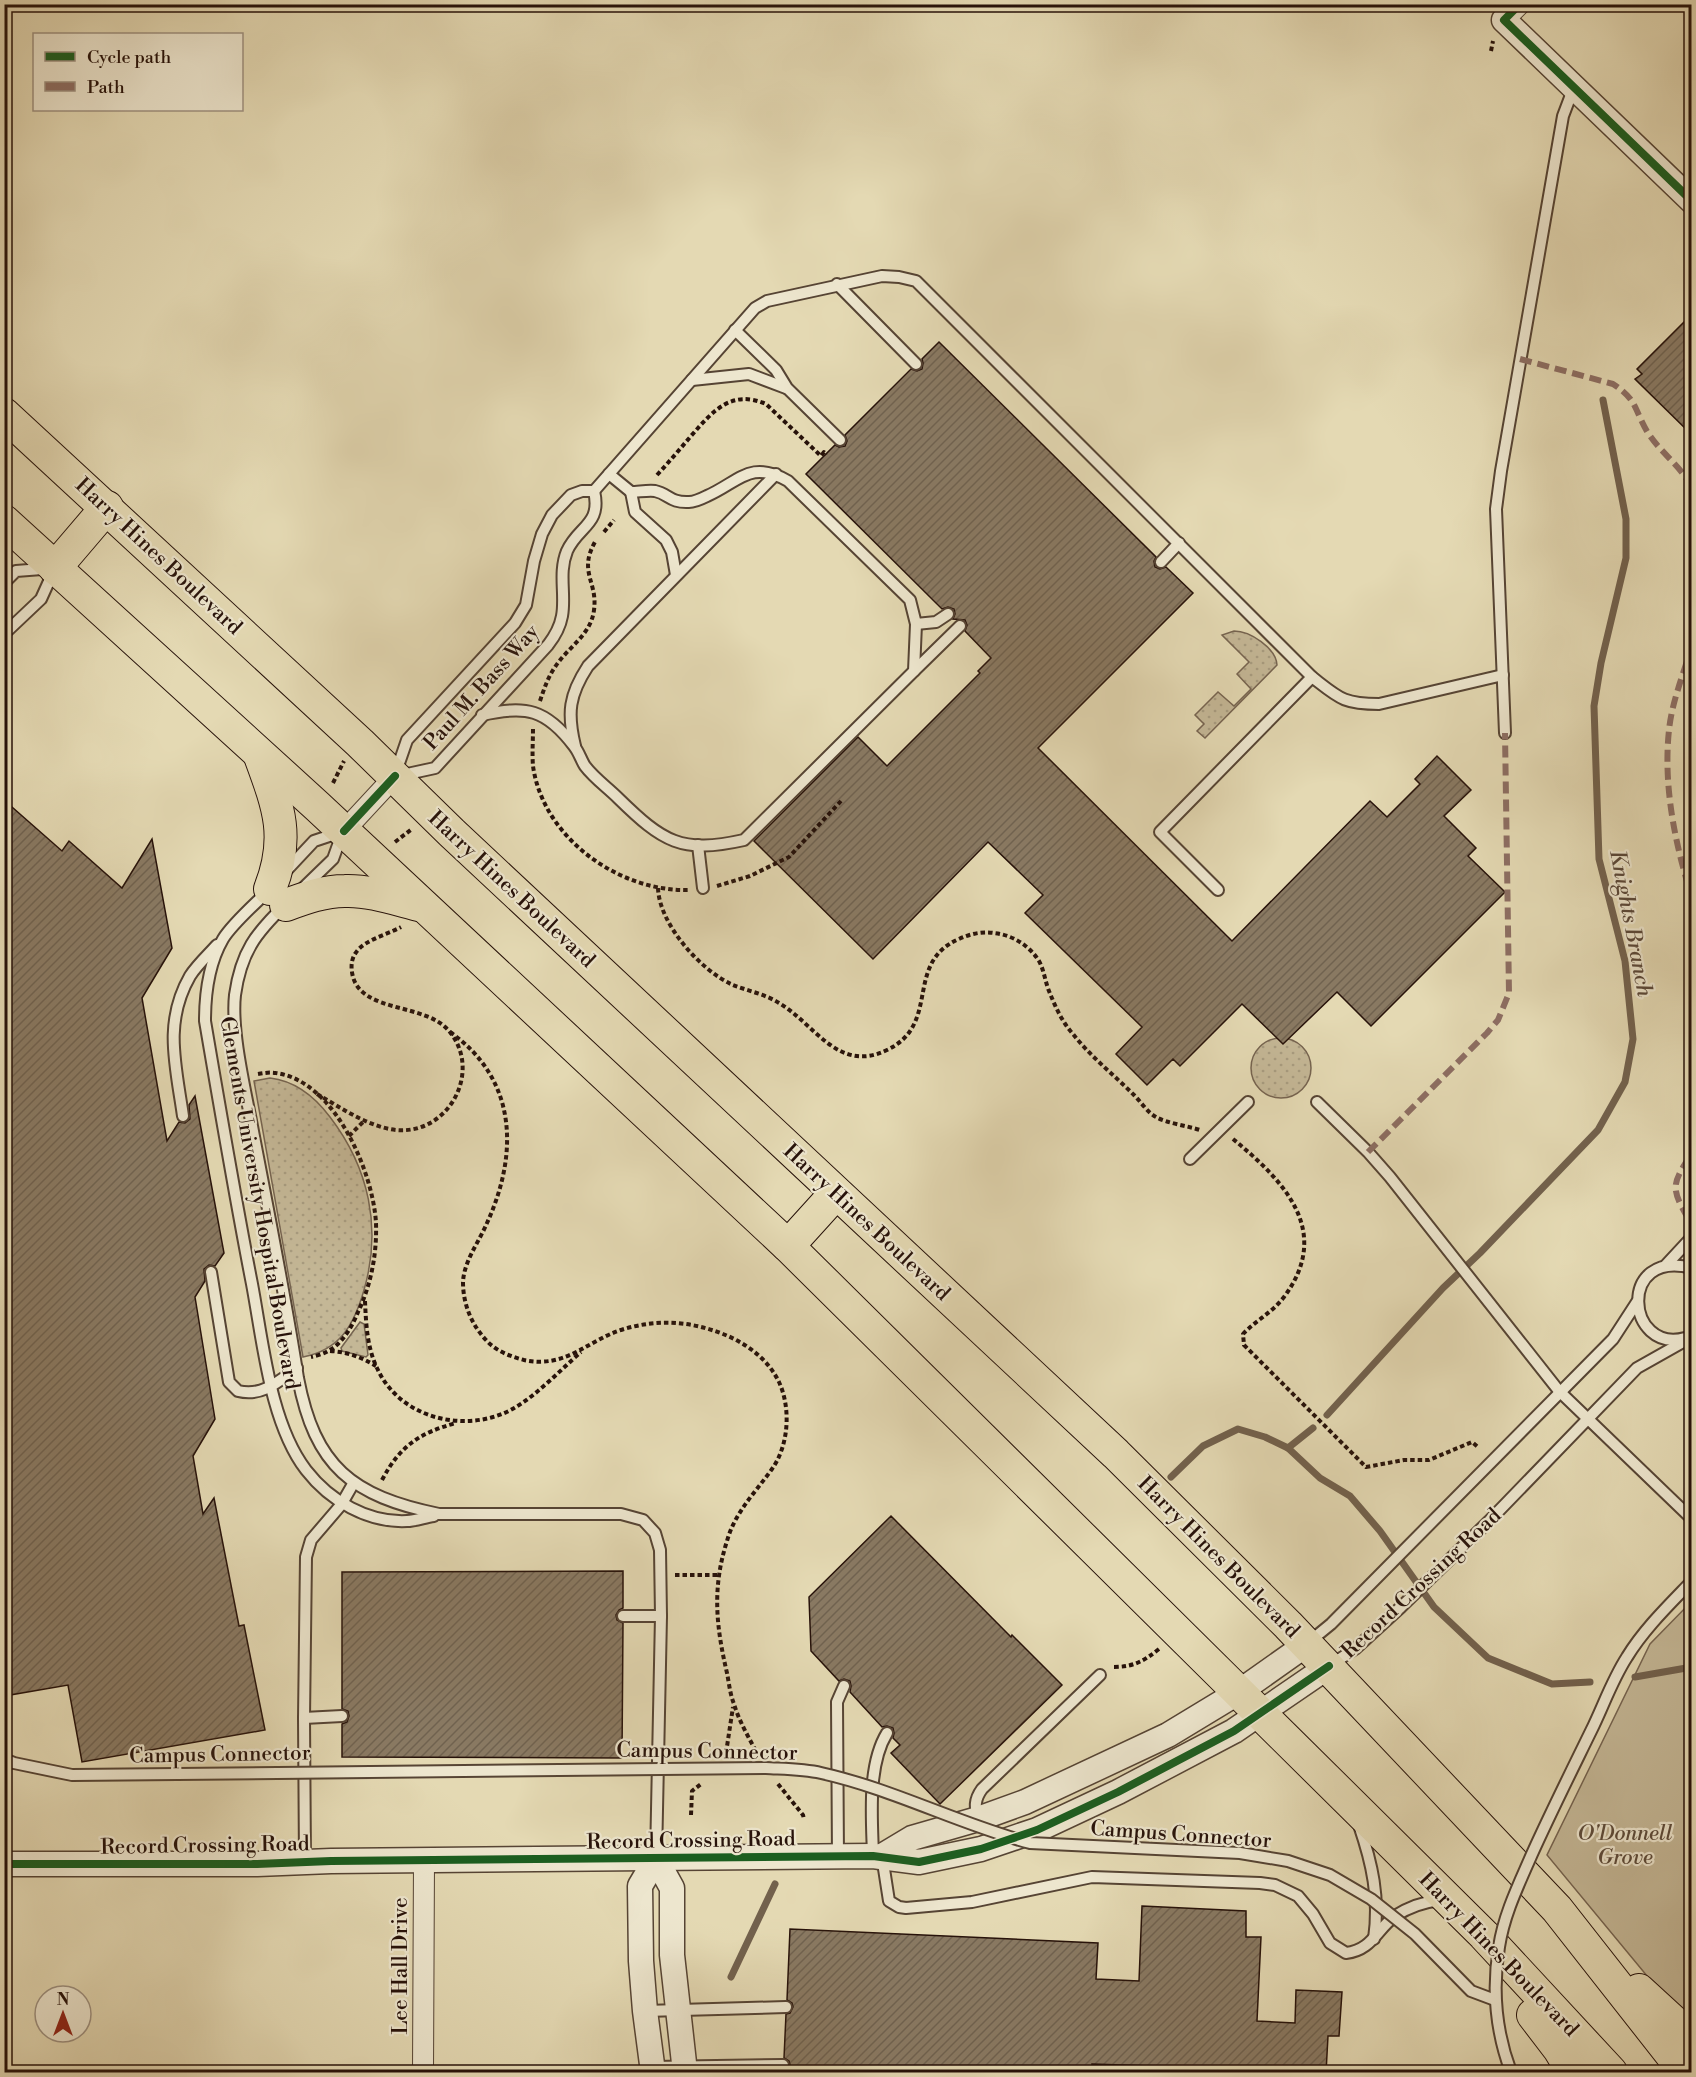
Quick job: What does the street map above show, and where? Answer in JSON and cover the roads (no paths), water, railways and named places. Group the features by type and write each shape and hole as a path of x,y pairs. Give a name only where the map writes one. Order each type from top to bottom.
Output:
{"main road":[{"name":"Harry Hines Boulevard","path":"4,414 395,776 452,833 1116,1454 1329,1666 1557,1909 1684,2073"},
{"path":"55,568 107,507"},
{"name":"Harry Hines Boulevard","path":"4,521 344,831 416,915 788,1246 1484,1935 1611,2073"},
{"path":"258,753 277,802 281,829 276,873 278,897 315,895 345,890 378,895 416,915"},
{"path":"788,1246 836,1193"},
{"path":"1557,1909 1653,2003 1675,2023 1692,2033"},
{"path":"1484,1935 1523,2001 1559,2049 1573,2073"}],"street":[{"path":"1512,12 1574,87 1692,201"},
{"path":"344,831 395,776"},
{"name":"Record Crossing Road","path":"878,1856 912,1838 978,1819 1025,1802 1148,1745 1195,1720 1307,1644"},
{"name":"Record Crossing Road","path":"4,1864 878,1856 918,1862 981,1849 1036,1830 1177,1762 1260,1714 1329,1666"},
{"path":"656,1859 672,1888 672,1955 684,2069"},
{"path":"652,2070 641,1961 640,1886 656,1859"},
{"name":"Lee Hall Drive","path":"423,2073 424,1860"}],"lane":[{"path":"1504,734 1496,509 1563,116 1574,87"},
{"path":"594,491 755,308 767,301 837,285 882,276 899,277 916,281 1312,677 1341,700 1359,704 1379,704 1503,675"},
{"path":"837,285 916,364"},
{"path":"735,330 776,370 787,388 840,440"},
{"path":"692,380 749,374 787,388"},
{"path":"609,474 631,492 655,491 674,502 692,502 711,495 740,476 754,471 776,474 788,481 910,600 916,624 914,671"},
{"path":"776,474 588,666 577,682 570,705 570,723 575,746 585,766 645,824 663,837 683,844 722,845 744,840 960,626"},
{"name":"Paul M. Bass Way","path":"582,491 594,491 597,504 592,518 568,550 563,566 562,614 558,631 548,645 483,715 435,768 395,776 407,740 515,623 526,605 534,561 542,534 552,515 571,495 582,491"},
{"path":"631,492 634,512 666,540 672,552 676,575"},
{"path":"1161,562 1179,543"},
{"path":"4,583 16,571 55,568 41,599 4,634"},
{"path":"916,624 936,622 948,614"},
{"path":"1218,890 1160,832 1312,677"},
{"path":"483,715 506,710 536,713 549,719 575,746"},
{"name":"Clements University Hospital Boulevard","path":"341,1504 306,1471 292,1449 271,1387 233,1187 206,1021 206,996 224,938 333,859 344,831"},
{"name":"Clements University Hospital Boulevard","path":"344,831 314,841 278,897 252,941 238,978 235,1008 243,1076 303,1402 312,1430 324,1450 353,1484"},
{"path":"698,845 703,888"},
{"path":"183,1116 174,1056 175,1011 191,975 224,938"},
{"path":"1190,1159 1248,1102"},
{"path":"1317,1102 1390,1177 1559,1391 1692,1519"},
{"name":"Record Crossing Road","path":"1307,1644 1331,1624 1559,1391 1613,1339 1637,1302 1642,1283 1656,1268 1666,1265 1692,1237"},
{"path":"1666,1265 1676,1263 1692,1268"},
{"path":"211,1272 229,1382 238,1391 260,1392 297,1368"},
{"path":"1637,1302 1642,1322 1656,1335 1676,1341 1692,1337"},
{"name":"Record Crossing Road","path":"1329,1666 1355,1649 1489,1521 1637,1368 1692,1337"},
{"path":"305,1862 306,1557 311,1540 341,1504 353,1484 373,1495 438,1515"},
{"path":"341,1504 387,1520 408,1521 438,1515 621,1514 643,1520 655,1533 660,1550 661,1616 656,1859"},
{"path":"1511,2073 1503,2049 1496,2000 1498,1955 1505,1920 1514,1895 1567,1777 1626,1658 1649,1628 1692,1581"},
{"path":"623,1616 661,1616"},
{"path":"978,1819 975,1806 982,1790 1103,1670"},
{"path":"837,1857 837,1702 844,1686"},
{"path":"304,1718 342,1716"},
{"path":"888,1733 877,1754 875,1765 872,1825 887,1895 889,1901 899,1908 924,1908 972,1902 1092,1877 1260,1882 1275,1885 1298,1896 1313,1914 1330,1943 1346,1953 1365,1948 1393,1917 1403,1911 1424,1902 1447,1899"},
{"name":"Campus Connector","path":"4,1760 72,1775 766,1768 819,1773 855,1782 997,1834 1030,1843 1240,1853 1288,1862 1330,1875 1371,1899 1415,1934 1471,1991 1496,2000"},
{"path":"1345,1797 1358,1822 1372,1867 1377,1905 1374,1939"},
{"path":"645,2011 786,2007"},
{"path":"652,2070 783,2066"}],"waterway":[{"name":"Knights Branch","path":"1327,1415 1443,1288 1480,1253 1598,1130 1625,1082 1633,1039 1625,961 1599,859 1594,706 1601,663 1626,558 1626,519 1603,400"},
{"name":"Knights Branch","path":"1171,1477 1203,1446 1238,1429 1265,1437 1288,1448 1313,1428"},
{"path":"1288,1448 1320,1478 1350,1496 1380,1531 1434,1607 1488,1658 1552,1684 1590,1682"},
{"path":"1635,1677 1692,1667"},
{"name":"Knights Branch","path":"731,1977 775,1884"}],"park label":[{"name":"O'Donnell Grove","path":"1625,1845"}]}
